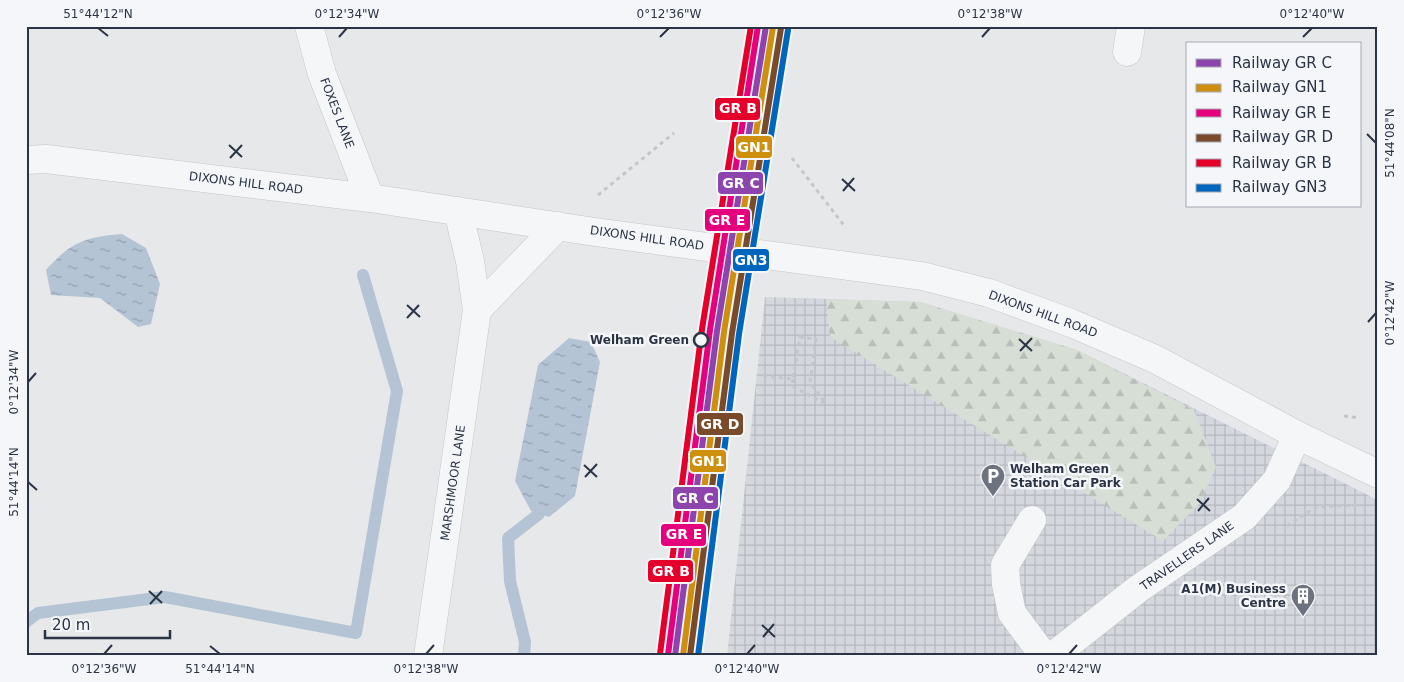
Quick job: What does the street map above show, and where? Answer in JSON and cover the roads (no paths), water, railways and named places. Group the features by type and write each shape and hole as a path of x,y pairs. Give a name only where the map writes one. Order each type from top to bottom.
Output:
{"street":[{"name":"FOXES LANE","path":"309,26 322,74 370,198"},
{"name":"DIXONS HILL ROAD","path":"26,160 46,159 370,198 595,232 859,266 922,276 989,294 1071,323 1155,359 1297,435 1373,464"},
{"name":"MARSHMOOR LANE","path":"428,656 477,310 470,261 458,211"},
{"path":"477,310 558,226"},
{"name":"TRAVELLERS LANE","path":"1053,656 1138,590 1244,517 1277,480 1297,435"},
{"path":"1032,520 1005,565 1005,617 1044,656"}],"water":[{"path":"122,234 146,248 160,284 151,324 138,327 100,298 51,295 46,270 63,253 88,239"},
{"path":"569,338 591,342 600,362 575,496 549,517 531,511 515,481 538,365"}],"waterway":[{"path":"26,622 38,613 165,597 356,633 397,391 363,275"},
{"path":"524,656 525,642 510,581 508,538 539,514"}],"rail line":[{"name":"GN1","path":"683,656 724,332 773,27"},
{"name":"GN3","path":"698,656 739,334 788,30"}],"place":[{"name":"Welham Green","path":"701,340"},
{"name":"Welham Green Station Car Park","path":"993,497"},
{"name":"A1(M) Business Centre","path":"1303,617"}]}
